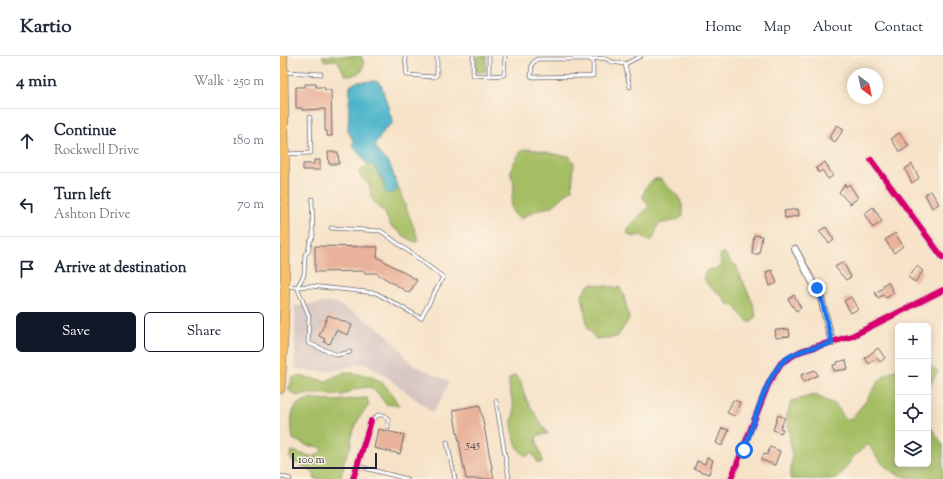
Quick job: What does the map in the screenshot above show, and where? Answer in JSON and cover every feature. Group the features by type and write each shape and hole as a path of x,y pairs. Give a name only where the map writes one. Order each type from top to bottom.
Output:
{"main road":[{"path":"280,389 282,177 284,154 283,56"}],"street":[{"path":"871,160 943,258"},
{"path":"795,249 821,298 832,343"},
{"path":"731,479 768,385 776,370 787,359 801,351 832,343 858,333 943,290"},
{"path":"353,479 371,421"}],"lane":[{"path":"405,56 406,71 408,76 434,77 437,75 437,56"},
{"path":"473,56 473,75 489,76 504,75 506,56"},
{"path":"489,56 489,76"},
{"path":"590,60 593,62 592,76 532,77 532,62 537,59 590,60 604,58 612,62 625,64 641,56"},
{"path":"625,64 630,87"},
{"path":"282,74 321,74"},
{"path":"284,154 311,153 310,117"},
{"path":"297,287 304,275 305,254 308,252 310,242 313,237 312,199"},
{"path":"282,286 311,286 376,293 421,318 443,277 381,231 331,228"},
{"path":"297,287 309,316 308,343 337,355 350,352"},
{"path":"496,401 509,479"},
{"path":"371,421 378,415 384,415 388,419 388,427"},
{"path":"447,442 455,479"},
{"path":"356,466 407,479"},
{"path":"280,476 290,479"}],"shaded area":[{"path":"334,302 359,315 389,336 413,365 449,381 443,396 432,412 366,363 324,372 295,369 295,306","holes":["328,316 352,325 348,335 336,330 330,344 324,342 325,339 319,336"]}],"green space":[{"path":"322,56 361,56 364,63 362,71 351,76 345,75 338,61 325,61"},
{"path":"476,56 486,56 486,72 476,72"},
{"path":"528,149 569,156 574,163 572,189 553,206 537,210 520,219 512,211 511,207 514,184 511,172 521,151"},
{"path":"370,163 373,164 383,181 385,191 396,190 398,187 419,241 415,242 407,238 390,225 384,211 379,208 371,198 370,186 358,173"},
{"path":"655,179 661,179 679,198 683,208 683,216 675,221 658,224 654,237 651,241 646,240 642,235 633,237 627,233 630,226 649,206 643,198 643,195 648,185"},
{"path":"724,252 732,264 736,265 755,309 756,316 750,323 742,316 735,306 728,304 720,294 708,285 703,277 707,270 717,269 721,264 720,255"},
{"path":"592,284 620,288 624,295 629,319 617,337 596,339 588,329 582,295 588,286"},
{"path":"931,367 938,371 931,384"},
{"path":"895,370 895,467 931,467 931,427 943,445 943,479 918,478 899,475 884,465 869,445 867,445 854,456 837,479 790,479 792,456 787,416 791,401 815,395 836,405 845,419 852,418 881,379"},
{"path":"345,372 372,377 383,383 399,406 386,404 375,390 369,387 355,389 343,395 305,394 297,396 288,390 293,378 298,376 326,381"},
{"path":"515,375 521,383 526,399 548,434 538,435 536,440 543,461 539,464 532,453 526,456 523,454 517,446 514,436 512,422 514,410 509,379"},
{"path":"367,398 369,405 359,418 352,434 351,445 344,461 340,479 315,479 314,474 308,468 295,463 289,457 292,451 313,457 321,452 322,448 308,446 293,439 293,411 301,402 316,399 335,401"}],"water":[{"path":"376,81 381,84 393,123 385,129 375,145 378,152 391,168 398,187 394,193 387,193 385,191 383,181 373,164 368,165 352,145 354,142 348,131 350,86 356,82"}],"building":[{"path":"305,84 316,84 316,87 324,87 325,90 331,90 332,136 327,136 327,131 325,131 325,109 302,110 302,108 296,108 296,87 305,87"},
{"path":"837,125 844,129 835,142 829,138"},
{"path":"899,133 909,146 900,152 891,139"},
{"path":"328,152 338,152 339,164 329,164"},
{"path":"314,160 320,160 320,170 303,170 303,164 314,164"},
{"path":"825,162 833,176 828,179 822,170 819,173 816,168"},
{"path":"912,164 919,178 912,183 905,169"},
{"path":"845,184 846,187 849,184 858,198 850,204 839,192"},
{"path":"931,191 939,204 932,208 925,194"},
{"path":"873,207 882,221 873,228 864,214"},
{"path":"798,209 799,216 785,218 784,211"},
{"path":"826,227 834,240 829,243 819,231"},
{"path":"895,233 903,246 894,253 885,240"},
{"path":"754,235 762,236 759,254 752,254"},
{"path":"315,246 378,247 377,257 417,280 409,293 376,273 364,273 364,271 315,272"},
{"path":"843,262 851,277 846,280 835,267"},
{"path":"917,266 923,271 915,282 908,277"},
{"path":"772,270 777,283 770,286 766,272"},
{"path":"888,282 894,293 886,298 883,295 878,298 875,293 884,287 883,285"},
{"path":"794,295 801,308 796,311 788,299"},
{"path":"851,297 858,309 851,313 844,301"},
{"path":"328,315 352,325 348,335 336,330 330,344 324,342 325,339 319,336"},
{"path":"789,329 790,336 776,338 775,330"},
{"path":"878,348 885,358 880,362 877,358 869,364 865,358"},
{"path":"846,360 848,369 834,371 833,365 837,364 837,362"},
{"path":"815,370 818,375 804,382 801,375"},
{"path":"733,400 740,402 735,416 727,413"},
{"path":"480,405 494,479 466,479 453,410"},
{"path":"778,415 785,418 780,428 783,429 781,433 773,430"},
{"path":"722,428 729,430 722,446 716,443"},
{"path":"378,429 404,435 400,454 374,448"},
{"path":"770,447 780,451 775,465 761,460 764,454 767,455"},
{"path":"707,457 713,460 709,474 694,469 697,461 705,464"}],"cycle path":[{"path":"871,160 943,258"},
{"path":"731,479 768,385 781,363 801,351 852,336 943,290"},
{"path":"353,479 371,421"}],"route":[{"path":"744,450 768,385 774,372 781,363 801,351 832,343 822,301 817,288"}]}
